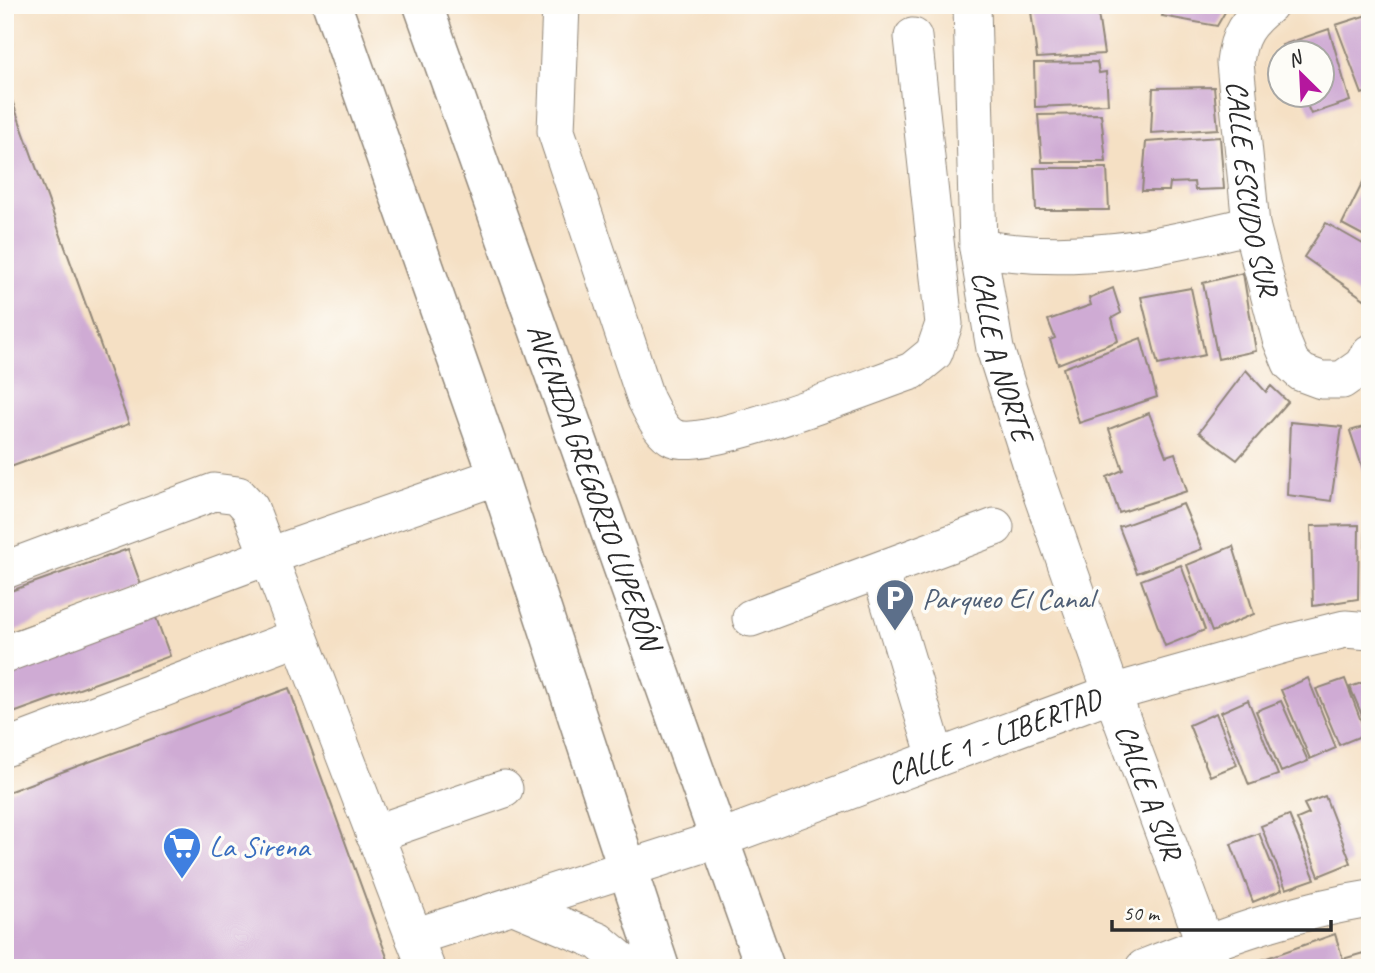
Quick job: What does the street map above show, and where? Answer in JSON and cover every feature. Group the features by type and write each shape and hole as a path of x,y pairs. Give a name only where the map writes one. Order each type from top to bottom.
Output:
{"main road":[{"path":"332,5 498,476 660,968"},
{"name":"AVENIDA GREGORIO LUPERÓN","path":"423,5 765,968"}],"street":[{"path":"561,5 556,131 563,158 578,191 646,400 660,427 673,438 691,441 743,429 912,371 934,353 944,324 943,297 928,194 913,37"},
{"name":"CALLE A NORTE","path":"972,5 978,248 988,316 1005,385 1112,693"},
{"name":"CALLE ESCUDO SUR","path":"1269,5 1248,22 1237,42 1235,63 1251,225 1280,339 1290,363 1302,373 1321,380 1342,380 1362,366 1370,354"},
{"path":"978,248 1017,255 1070,257 1117,254 1157,248 1251,225"},
{"path":"5,654 268,556 498,476"},
{"path":"5,570 214,492 238,495 250,508 420,952"},
{"path":"751,618 995,527"},
{"path":"880,571 936,757"},
{"name":"CALLE 1 - LIBERTAD","path":"420,952 514,906 719,839 1112,693 1345,629 1370,631"},
{"path":"5,748 299,637"},
{"name":"CALLE A SUR","path":"1112,693 1209,956"},
{"path":"374,834 504,789"},
{"path":"1144,968 1209,956 1322,908 1370,899"},
{"path":"514,906 598,941 630,968"}],"building":[{"path":"1166,5 1229,5 1217,26 1162,16"},
{"path":"1097,7 1104,54 1037,58 1031,11"},
{"path":"1370,14 1370,91 1362,94 1336,25"},
{"path":"1329,29 1332,38 1303,38"},
{"path":"1336,53 1350,101 1336,106"},
{"path":"1097,62 1099,73 1106,72 1108,104 1035,107 1034,63"},
{"path":"5,81 129,424 5,469"},
{"path":"1214,87 1218,129 1151,133 1153,88"},
{"path":"1308,108 1329,108 1311,114"},
{"path":"1101,114 1106,162 1042,162 1038,115"},
{"path":"1220,137 1224,189 1195,190 1194,182 1170,183 1169,191 1142,191 1146,142"},
{"path":"1034,168 1107,168 1109,210 1036,210"},
{"path":"1364,180 1370,183 1370,239 1342,224"},
{"path":"1326,223 1370,248 1370,303 1304,257"},
{"path":"1243,273 1256,351 1218,359 1203,283"},
{"path":"1113,288 1121,313 1112,318 1118,341 1058,364 1050,340 1055,338 1048,320 1091,305 1089,298"},
{"path":"1191,288 1205,355 1158,365 1141,297"},
{"path":"1141,338 1157,397 1079,423 1063,368"},
{"path":"1246,370 1266,392 1271,386 1288,402 1237,460 1199,432"},
{"path":"1149,413 1166,456 1175,453 1187,491 1119,513 1107,477 1123,470 1109,429"},
{"path":"1290,422 1342,427 1331,501 1287,495"},
{"path":"1370,425 1370,487 1369,487 1350,431"},
{"path":"1183,504 1202,549 1137,573 1119,527"},
{"path":"1359,525 1358,599 1313,606 1311,526"},
{"path":"1366,525 1370,525 1370,601 1364,599"},
{"path":"1233,546 1254,614 1212,632 1187,565"},
{"path":"128,549 141,585 5,634 5,593"},
{"path":"1181,565 1205,630 1165,646 1141,580"},
{"path":"155,615 170,656 5,716 5,669"},
{"path":"1308,678 1336,748 1310,759 1281,690"},
{"path":"1345,679 1366,734 1339,745 1316,689"},
{"path":"1370,680 1370,734 1350,687"},
{"name":"La Sirena","path":"289,688 391,968 5,968 5,793"},
{"path":"1248,700 1278,775 1249,785 1221,712"},
{"path":"1281,701 1308,761 1281,772 1256,711"},
{"path":"1216,713 1237,765 1210,776 1189,725"},
{"path":"1325,796 1351,863 1319,876 1297,819 1309,814 1304,804"},
{"path":"1289,815 1315,879 1286,889 1261,826"},
{"path":"1259,833 1282,890 1253,902 1231,844"},
{"path":"1335,934 1343,959 1370,951 1370,968 1251,968 1250,964"}],"place":[{"name":"Parqueo El Canal","path":"895,632"},
{"name":"La Sirena","path":"182,880"}]}
